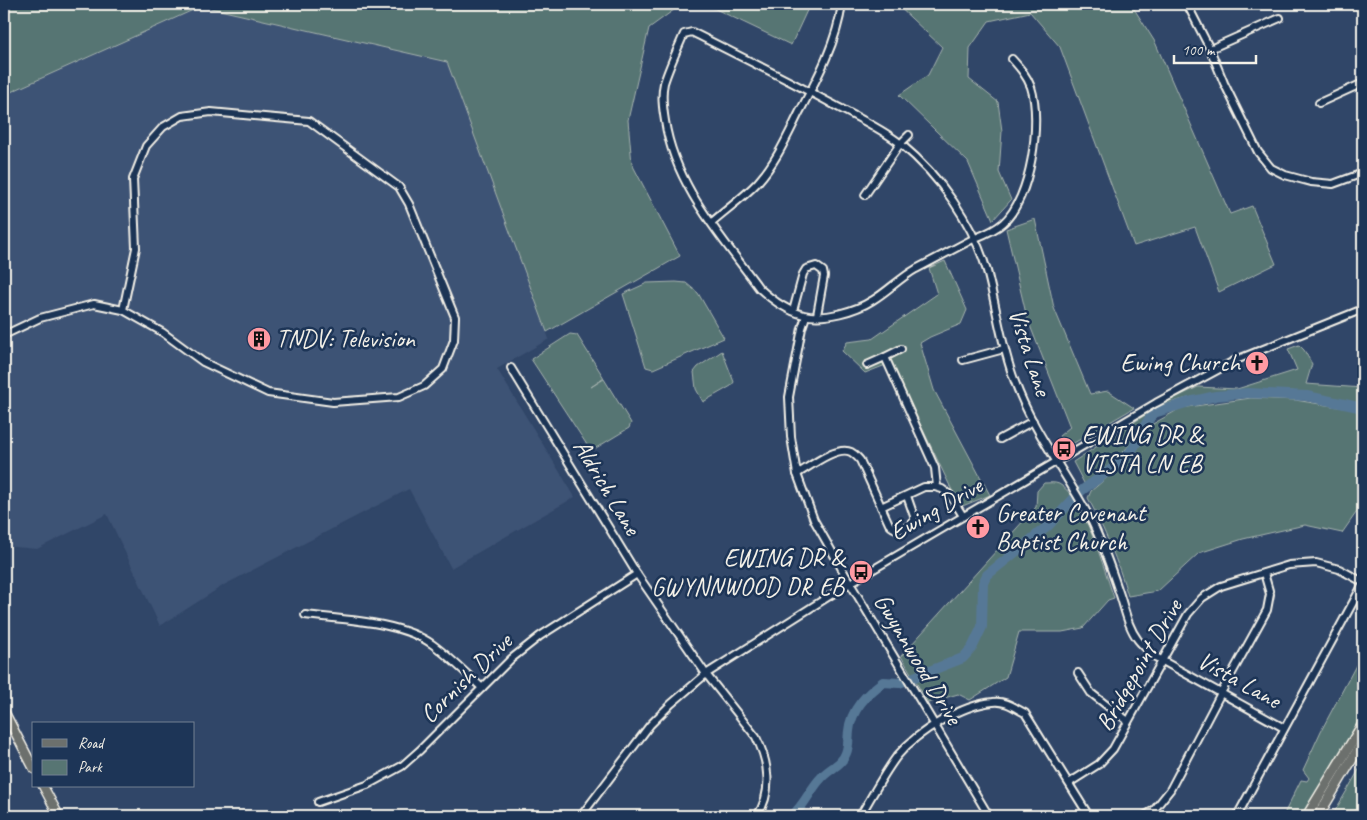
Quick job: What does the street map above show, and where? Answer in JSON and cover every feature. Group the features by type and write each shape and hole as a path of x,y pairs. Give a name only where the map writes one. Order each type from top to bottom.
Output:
{"highway":[{"path":"1307,816 1363,724"},
{"path":"1318,816 1363,740"}],"main road":[{"path":"4,711 32,765"},
{"path":"44,788 59,816"}],"street":[{"path":"842,4 836,33 811,92 774,161 758,181 712,222 759,288 772,300 806,316 846,313 855,310 874,300 908,273 994,229 1009,217 1023,193 1029,171 1035,133 1034,102 1031,88 1026,76 1012,59"},
{"path":"1187,4 1258,152 1271,168 1285,175 1311,182 1333,184 1363,173"},
{"path":"1359,4 1363,13"},
{"path":"1210,49 1280,18"},
{"name":"Vista Lane","path":"712,222 692,195 676,161 667,134 662,104 664,84 677,48 684,34 692,32 863,120 900,144 933,176 961,213 975,238 986,270 1004,349 1015,383 1033,421 1074,489 1093,525 1130,625 1138,640 1152,655 1284,728"},
{"path":"1319,104 1363,83"},
{"path":"4,335 38,318 94,304 123,310 162,332 203,362 268,393 333,402 399,397 424,386 443,369 454,340 455,317 409,204 399,187 309,121 211,112 182,116 163,127 146,146 133,179 136,248 123,310"},
{"path":"865,195 900,144 909,135"},
{"path":"793,311 803,274 806,269 816,266 823,271 824,276 817,315"},
{"name":"Ewing Drive","path":"581,816 650,725 677,698 706,674 850,583 1156,403 1236,360 1363,309"},
{"name":"Gwynnwood Drive","path":"806,316 789,397 791,437 797,474 814,520 988,816"},
{"path":"867,365 901,349"},
{"path":"963,360 1004,349"},
{"path":"885,357 936,468 937,488"},
{"name":"Aldrich Lane","path":"511,368 637,574 706,674 756,737 766,764 768,788 762,808 757,816"},
{"path":"1000,439 1033,421"},
{"path":"797,474 831,453 852,452 860,460 893,529 898,530 907,527 914,521 907,496"},
{"path":"881,507 924,487 937,488 950,495 963,516"},
{"name":"Bridgepoint Drive","path":"1069,783 1099,764 1113,749 1188,614 1202,598 1221,586 1289,565 1316,563 1339,569 1363,583"},
{"path":"1144,816 1154,810 1170,790 1267,610 1270,594 1264,573"},
{"name":"Cornish Drive","path":"318,802 367,785 402,766 511,659 540,636 637,574"},
{"path":"1238,816 1363,583"},
{"path":"305,615 388,626 420,638 432,644 482,688"},
{"path":"1078,673 1091,693 1128,721"},
{"path":"860,816 898,756 917,736 964,710 994,702 1010,704 1025,714 1089,816"}],"shaded area":[{"path":"202,6 448,62 495,179 549,339 497,369 575,497 451,568 409,489 224,585 160,626 107,514 37,549 4,546 4,95"}],"green space":[{"path":"4,4 682,4 649,28 628,120 632,164 680,256 547,332 447,62 202,6 4,95"},
{"path":"705,4 810,4 791,45"},
{"path":"896,4 1131,4 1155,42 1230,214 1252,206 1276,264 1219,292 1195,227 1134,246 1060,47 1030,12 989,21 970,48 969,79 998,102 1002,131 999,172 1011,200 993,220 968,162 899,95 928,75 942,47"},
{"path":"1035,219 1054,308 1090,394 1108,391 1134,408 1067,447 1059,436 1070,427 1027,318 1006,229"},
{"path":"945,261 967,310 961,324 920,343 934,390 990,495 960,507 891,363 865,373 842,351 847,342 872,339 937,294 929,268"},
{"path":"647,283 686,283 698,293 724,338 653,369 646,367 623,294"},
{"path":"570,334 577,335 604,378 591,387 604,379 631,423 629,428 591,451 531,359"},
{"path":"1299,345 1312,364 1306,384 1363,388 1363,403 1308,393 1285,391 1220,393 1177,401 1160,407 1149,415 1135,438 1124,451 1085,485 1073,462 1162,404 1198,387 1237,389 1297,370 1288,349"},
{"path":"722,351 734,382 731,386 703,402 696,389 694,372 698,367"},
{"path":"1251,398 1295,400 1363,411 1363,503 1342,533 1305,525 1243,539 1199,553 1158,591 1128,596 1111,546 1088,498 1091,491 1134,455 1151,425 1181,408"},
{"path":"1044,483 1059,484 1077,504 1092,536 1114,598 1108,600 1083,628 1062,632 1019,632 1006,677 970,700 958,694 928,703 901,656 1036,507 1037,491"},
{"path":"1363,652 1363,716 1303,816 1283,816 1301,780 1307,781 1309,778 1303,770 1321,731"},
{"path":"1363,763 1363,816 1332,816"}],"waterway":[{"path":"792,816 825,774 844,757 848,748 850,723 856,709 866,697 883,682 899,683 963,658 972,648 982,627 983,583 987,575 1048,526 1081,491 1125,459 1154,413 1216,396 1248,393 1307,396 1363,408"}],"place":[{"name":"TNDV: Television","path":"259,339"},
{"name":"Ewing Church","path":"1257,363"},
{"name":"EWING DR & VISTA LN EB","path":"1064,449"},
{"name":"Greater Covenant Baptist Church","path":"978,527"},
{"name":"EWING DR & GWYNNWOOD DR EB","path":"861,572"}]}
